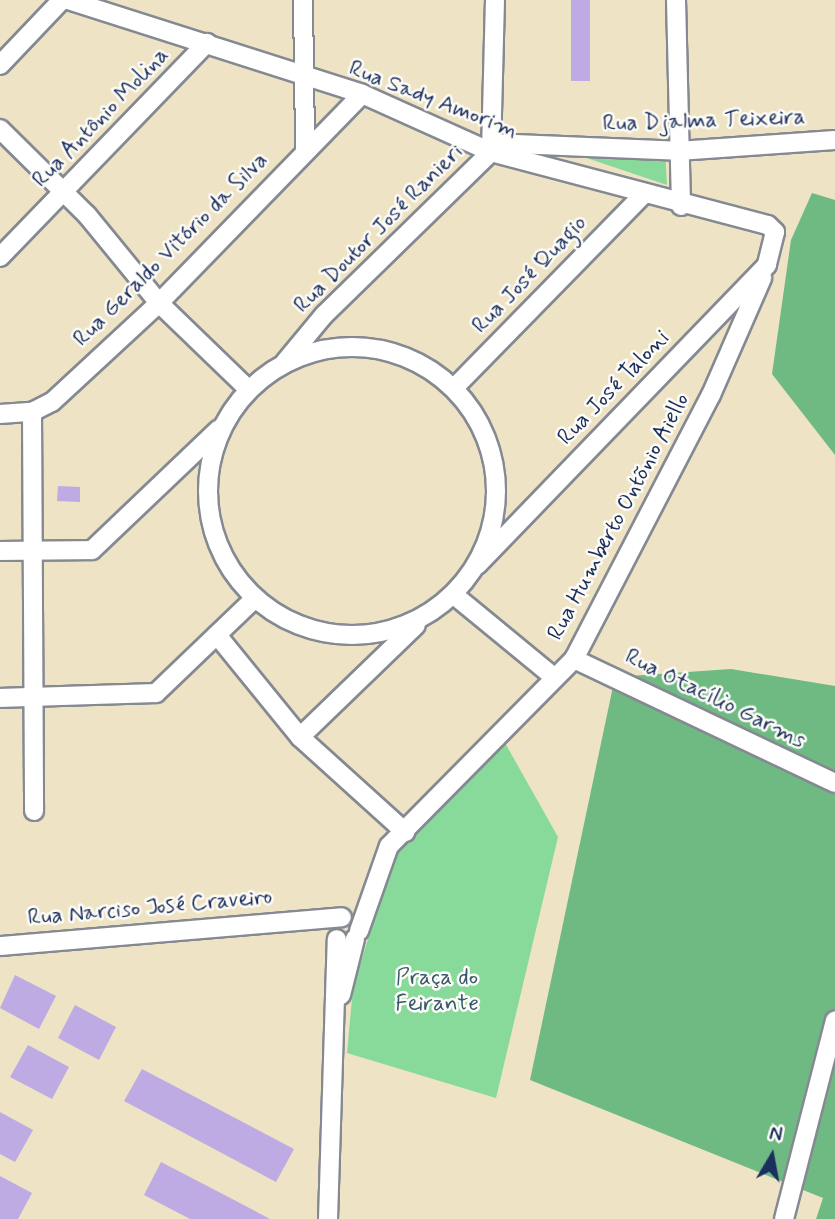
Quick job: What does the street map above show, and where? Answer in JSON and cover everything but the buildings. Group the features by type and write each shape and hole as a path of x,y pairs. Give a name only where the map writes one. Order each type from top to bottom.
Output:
{"street":[{"path":"0,65 62,0"},
{"name":"Rua Sady Amorim","path":"68,0 117,8 302,79 362,94 491,147 642,196 768,225 776,240"},
{"path":"303,0 305,150"},
{"name":"Rua Doutor José Ranieri","path":"285,362 324,315 491,147 495,0"},
{"path":"676,0 681,206"},
{"name":"Rua Antônio Molina","path":"0,257 207,43"},
{"name":"Rua Geraldo Vitório da Silva","path":"0,414 32,412 52,402 159,303 362,94"},
{"path":"0,129 64,192 159,303 248,389"},
{"name":"Rua Djalma Teixeira","path":"491,147 678,151 835,141"},
{"name":"Rua José Quagio","path":"454,388 642,196"},
{"name":"Rua José Taloni","path":"477,565 767,265 776,240"},
{"name":"Rua Humberto Ontõnio Aiello","path":"351,926 373,894 384,855 573,659 710,395 767,265"},
{"path":"0,551 92,550 221,426 248,389 285,362 328,348 374,348 417,362 454,388 482,427 496,472 494,520 477,565 454,595 424,617 300,737"},
{"path":"32,412 31,698 34,811"},
{"path":"221,426 207,471 208,518 225,562 254,599 318,632 355,636 424,617"},
{"path":"454,595 554,677"},
{"path":"0,698 156,693 254,599"},
{"path":"217,635 300,737 405,832"},
{"name":"Rua Otacílio Garms","path":"573,659 835,783"},
{"name":"Rua Narciso José Craveiro","path":"0,946 304,919 351,926"},
{"name":"Rua Narciso José Craveiro","path":"304,919 335,937"},
{"path":"328,1219 335,1033 335,937 351,926"},
{"path":"335,1033 351,926"},
{"path":"784,1219 835,1020"}],"green space":[{"path":"542,143 665,147 667,185"},
{"path":"812,193 835,200 835,455 772,374 791,240"},
{"path":"731,669 835,686 835,1219 816,1219 823,1198 530,1080 615,677"},
{"name":"Praça do Feirante","path":"500,734 558,837 496,1098 347,1053 353,988 395,850"}]}
